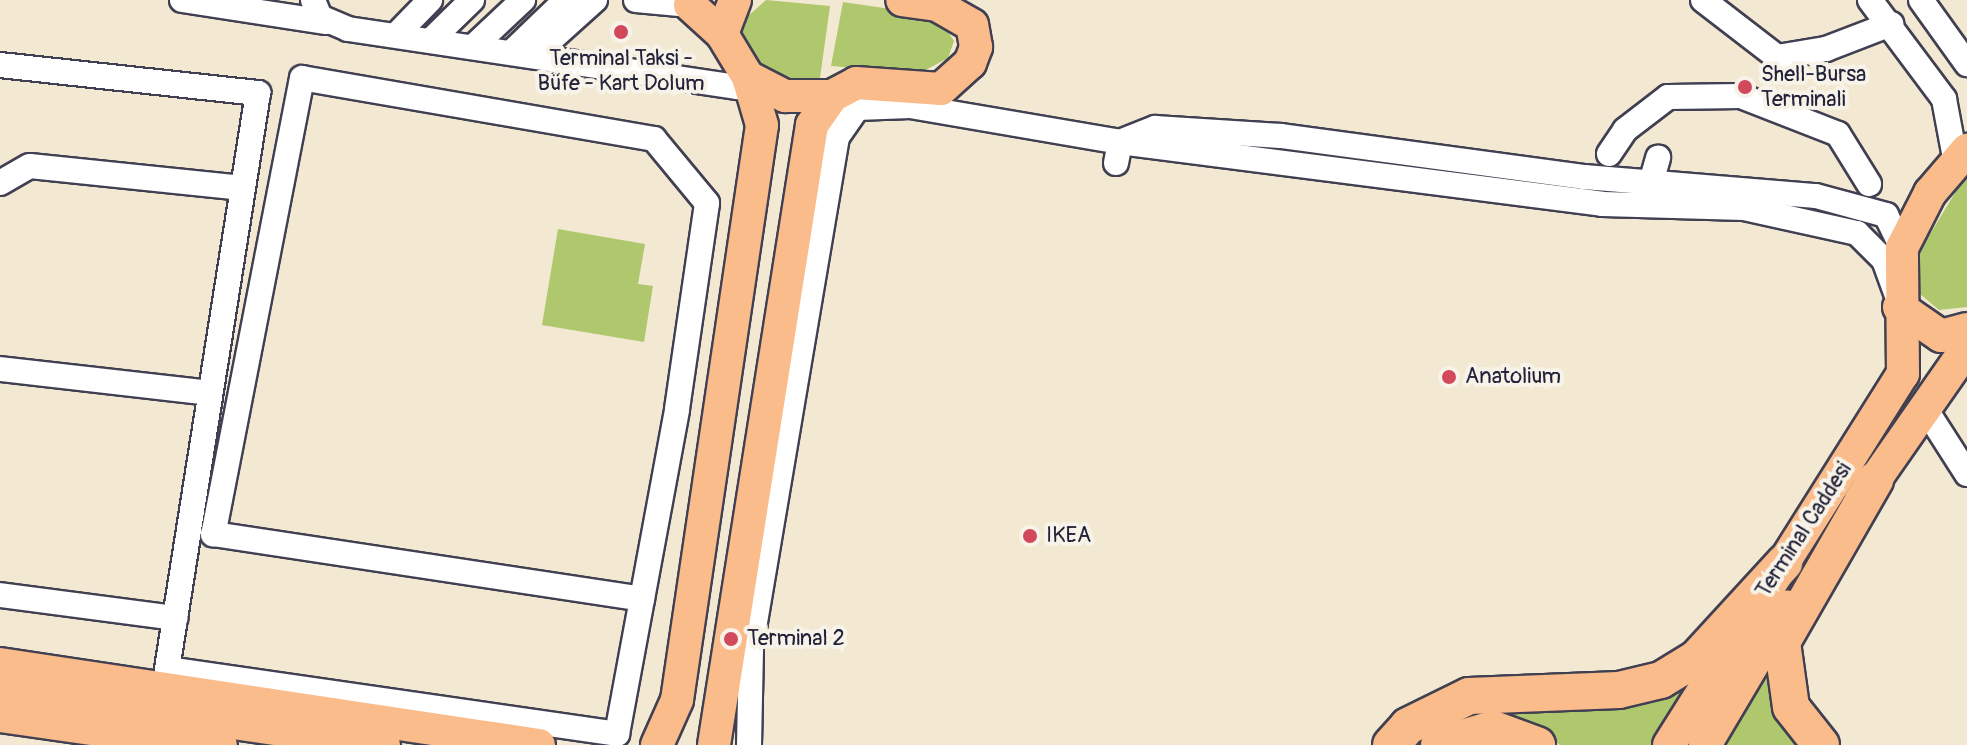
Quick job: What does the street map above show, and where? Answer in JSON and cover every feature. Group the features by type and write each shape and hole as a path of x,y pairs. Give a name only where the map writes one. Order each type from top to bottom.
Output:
{"highway":[{"path":"1821,745 1791,707 1782,642 1875,480"},
{"path":"1391,745 1408,726 1469,696 1619,690 1661,680 1697,658 1784,563"},
{"path":"0,714 219,745"},
{"path":"1439,745 1493,729 1537,745"}],"main road":[{"path":"690,5 724,0"},
{"path":"722,34 735,0"},
{"path":"748,77 785,96 832,96 881,81 941,89 970,63 972,25 937,5 902,0"},
{"path":"657,745 677,700 762,125 748,77 722,34 690,5"},
{"path":"714,745 812,125 832,96"},
{"name":"Terminal Caddesi","path":"1669,745 1903,374 1907,341 1898,303 1902,248 1961,154"},
{"path":"1898,303 1941,336 1967,329"},
{"name":"Terminal Caddesi","path":"1705,745 1806,576 1967,348"},
{"path":"0,664 539,745"},
{"path":"0,689 384,745"}],"street":[{"path":"182,0 738,87 748,77"},
{"path":"313,0 326,22"},
{"path":"430,0 464,43"},
{"path":"452,0 464,43"},
{"path":"464,43 472,0"},
{"path":"464,43 500,0"},
{"path":"464,43 523,0"},
{"path":"464,43 545,0"},
{"path":"464,43 566,0"},
{"path":"464,43 595,0"},
{"path":"636,0 690,5"},
{"path":"1703,0 1777,57 1826,49 1891,24"},
{"path":"1870,0 1891,24 1944,99 1961,154"},
{"path":"1921,0 1966,63"},
{"path":"0,65 258,93 167,669 617,734 642,599 707,203 654,139 302,78 213,534 642,599"},
{"path":"941,89 994,118"},
{"path":"1609,154 1625,130 1668,97 1741,96 1838,134 1869,184"},
{"path":"749,745 751,646 837,137 845,119 871,103 994,118 1126,154 1602,204 1643,202 1838,225 1878,252 1898,303"},
{"path":"1126,154 1155,128 1657,168 1871,208 1886,215 1902,248"},
{"path":"1,188 30,166 243,188"},
{"path":"1643,202 1657,168"},
{"path":"0,369 210,393"},
{"path":"1926,410 1967,474"},
{"path":"0,595 175,618"}],"green space":[{"path":"766,0 830,6 819,85 760,77 739,24"},
{"path":"843,2 938,16 954,41 948,58 920,73 831,66"},
{"path":"1967,173 1967,307 1939,310 1920,294 1918,254"},
{"path":"558,229 645,244 638,284 653,286 644,342 542,325"},
{"path":"1772,651 1806,745 1715,745"},
{"path":"1697,677 1657,745 1560,745 1544,731 1412,745 1474,710"}],"place":[{"name":"Terminal Taksi - Büfe - Kart Dolum","path":"621,32"},
{"name":"Shell-Bursa Terminali","path":"1745,87"},
{"name":"Anatolium","path":"1449,377"},
{"name":"IKEA","path":"1030,536"},
{"name":"Terminal 2","path":"731,639"}]}
